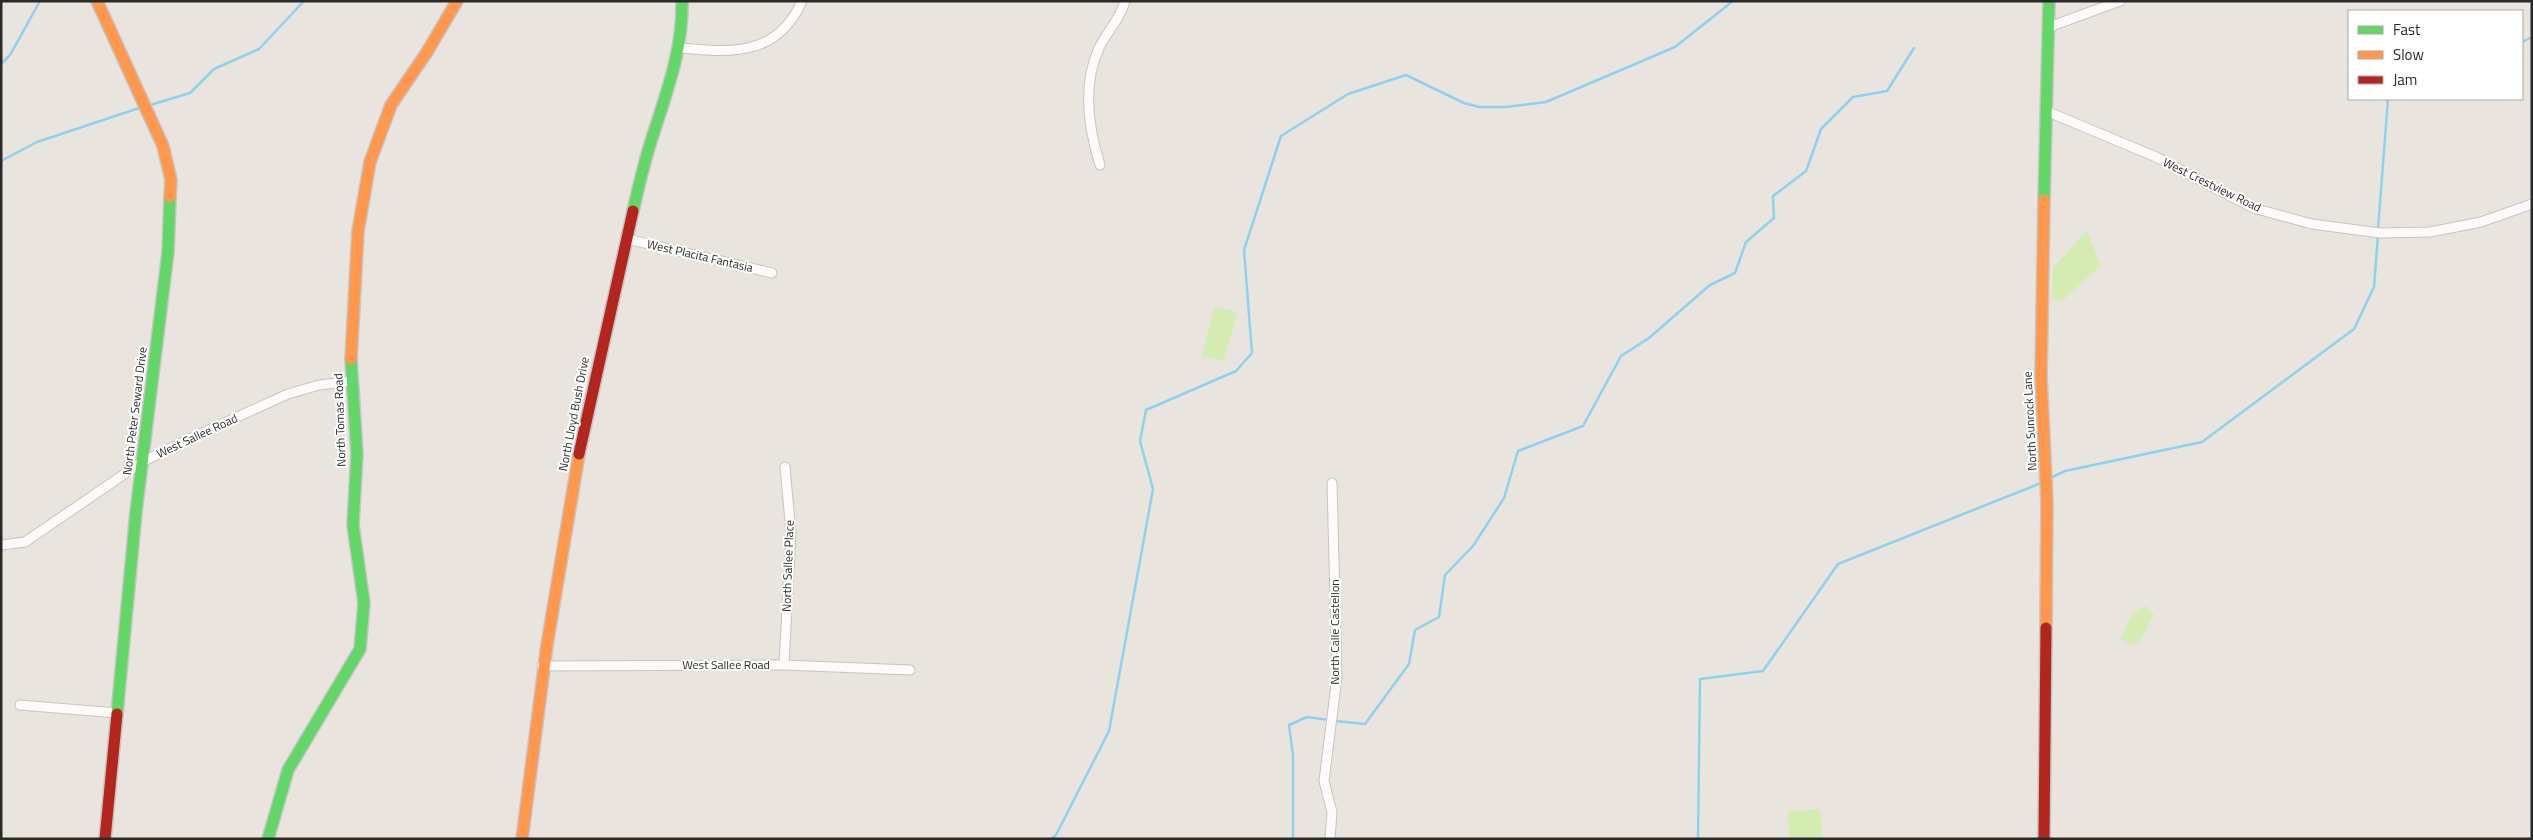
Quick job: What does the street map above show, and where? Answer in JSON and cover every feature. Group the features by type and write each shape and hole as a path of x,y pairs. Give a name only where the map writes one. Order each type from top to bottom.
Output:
{"street":[{"name":"North Peter Seward Drive","path":"97,1 163,146 171,180 168,252 142,462 105,839"},
{"name":"North Tomas Road","path":"268,839 288,770 360,649 364,603 353,526 357,454 351,357 358,231 370,162 391,105 427,52 457,1"},
{"name":"North Lloyd Bush Drive","path":"522,839 542,666 593,383 649,150 676,74 681,48 682,1"},
{"path":"681,48 721,52 751,49 772,39 788,25 802,1"},
{"path":"1100,165 1091,136 1088,79 1099,47 1121,15 1125,1"},
{"name":"North Sunrock Lane","path":"2044,839 2047,503 2041,349 2049,1"},
{"path":"2049,28 2120,1"},
{"name":"West Crestview Road","path":"2046,111 2156,157 2253,208 2311,223 2380,233 2430,232 2481,222 2532,204"},
{"name":"West Placita Fantasia","path":"627,239 772,272"},
{"name":"West Sallee Road","path":"1,545 25,542 142,462 288,394 319,385 353,381"},
{"name":"North Sallee Place","path":"784,665 791,533 785,467"},
{"name":"North Calle Castellon","path":"1330,839 1332,812 1324,781 1337,677 1332,483"},
{"name":"West Sallee Road","path":"542,666 784,665 910,670"},
{"path":"20,705 117,713"}],"green space":[{"path":"2087,231 2101,265 2064,299 2058,301 2052,298 2053,267"},
{"path":"1214,307 1237,312 1224,361 1202,356"},
{"path":"2146,606 2154,615 2139,643 2132,644 2120,639 2133,612"},
{"path":"1820,809 1822,839 1789,839 1788,811"}],"waterway":[{"path":"1,64 10,55 40,1"},
{"path":"150,105 190,93 214,69 259,49 304,1"},
{"path":"1051,839 1056,835 1109,731 1153,489 1140,441 1146,410 1236,371 1252,353 1244,250 1281,136 1348,94 1406,75 1464,103 1479,107 1506,107 1546,102 1675,47 1733,1"},
{"path":"2523,42 2532,37"},
{"path":"1335,721 1365,724 1409,664 1415,630 1439,617 1445,575 1473,546 1504,498 1518,451 1583,426 1621,356 1649,338 1710,285 1735,273 1746,242 1774,218 1773,196 1806,171 1821,129 1853,97 1887,91 1914,48"},
{"path":"2378,229 2388,100"},
{"path":"1,161 37,142 142,107"},
{"path":"2050,478 2065,471 2202,442 2354,329 2374,287 2378,235"},
{"path":"1698,839 1700,679 1763,671 1838,564 2041,483"},
{"path":"1293,839 1293,755 1289,725 1307,717 1329,720"}],"traffic: fast":[{"path":"633,211 642,172 674,68 680,35 682,1"},
{"path":"2044,200 2049,1"},
{"path":"117,714 136,512 168,252 170,197"},
{"path":"268,839 288,770 360,649 364,603 353,525 357,454 351,359"}],"traffic: slow":[{"path":"97,1 163,146 171,180 170,197"},
{"path":"351,359 358,231 370,162 391,105 427,52 457,1"},
{"path":"2044,200 2041,376 2047,503 2046,628"},
{"path":"522,839 547,645 579,454"}],"traffic: jam":[{"path":"579,454 633,211"},
{"path":"2044,839 2046,628"},
{"path":"105,839 117,714"}]}
